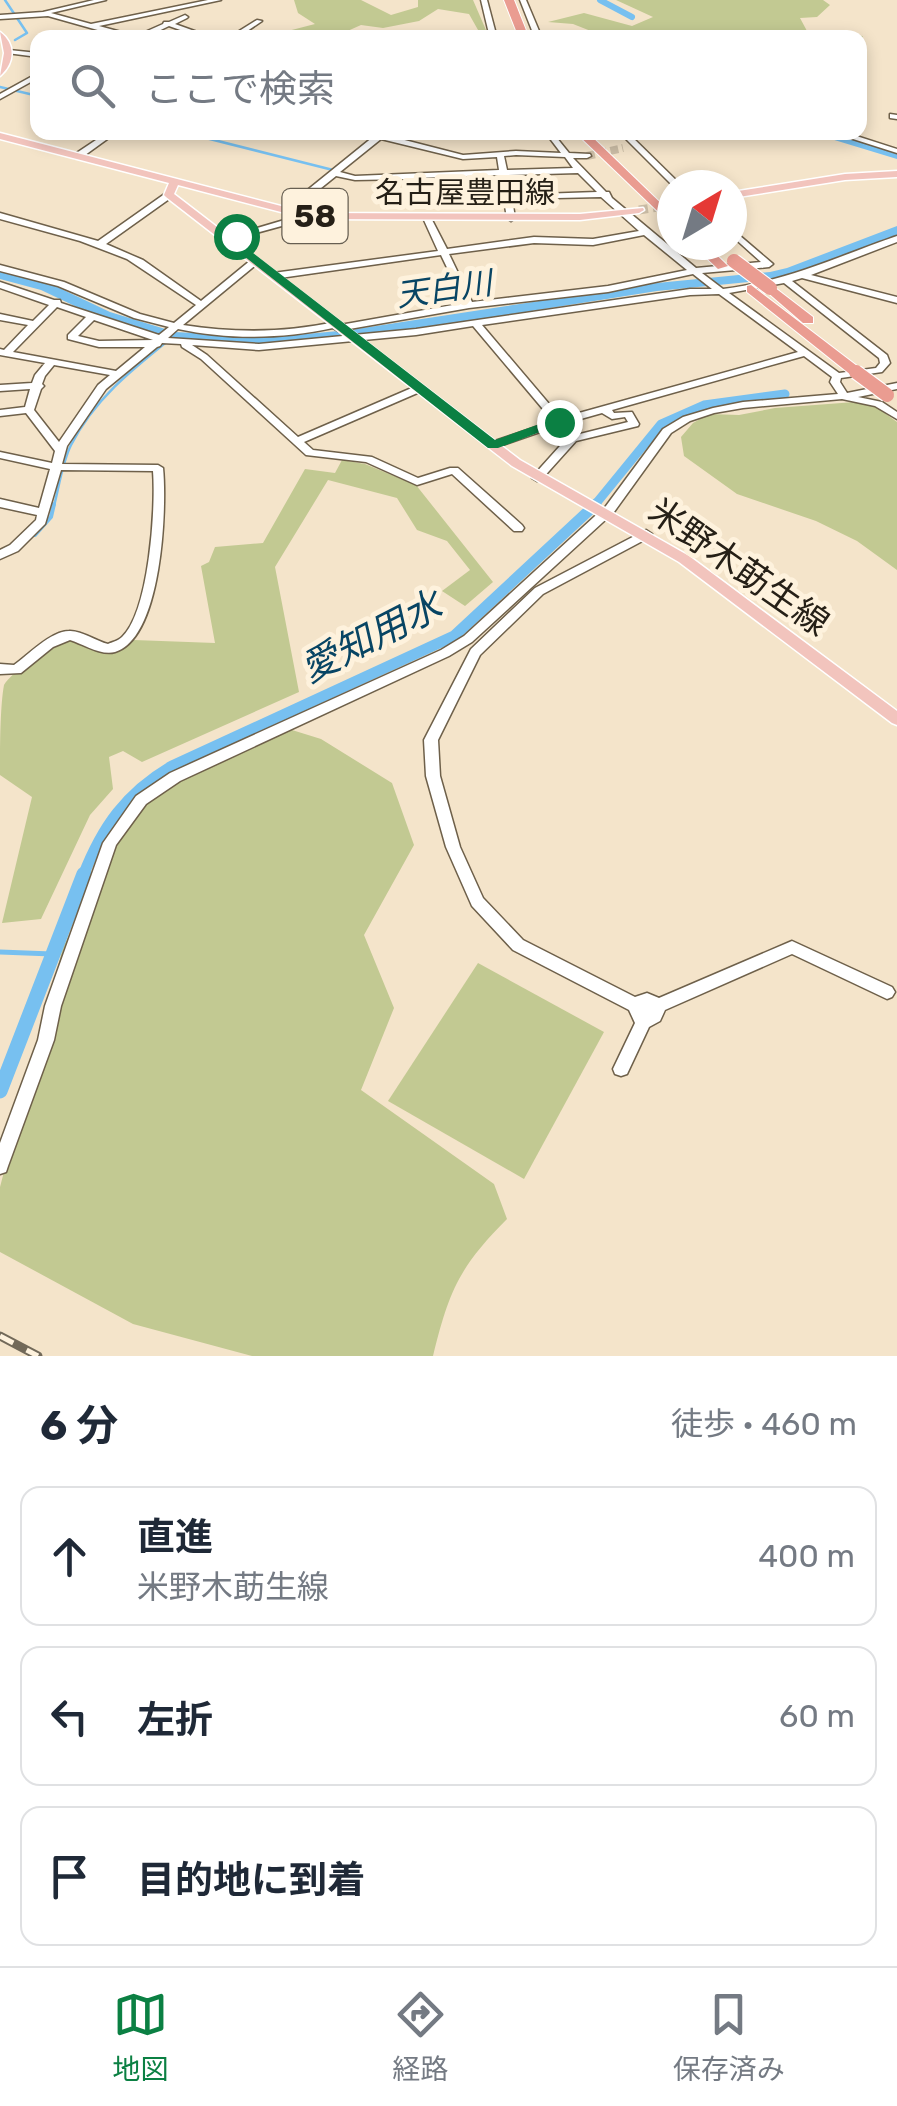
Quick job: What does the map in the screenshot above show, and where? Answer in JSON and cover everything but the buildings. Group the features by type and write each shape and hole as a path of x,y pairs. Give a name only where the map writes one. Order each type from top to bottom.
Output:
{"highway":[{"path":"499,0 510,30"},
{"path":"509,0 521,30"},
{"path":"588,140 657,206"},
{"path":"603,140 657,192"},
{"path":"723,260 770,288 863,369"},
{"path":"726,260 752,289 895,392"}],"main road":[{"path":"0,34 4,49 0,73"},
{"name":"名古屋豊田線","path":"0,136 78,156 172,188 308,216 512,218 639,210"},
{"path":"747,193 845,177 897,174"},
{"name":"米野木莇生線","path":"172,188 254,262 493,446 537,478 646,534 729,590 897,719"}],"street":[{"path":"40,0 56,8"},
{"path":"44,14 56,8 104,0"},
{"path":"182,0 199,5"},
{"path":"91,26 218,0"},
{"path":"484,0 492,30"},
{"path":"523,0 536,30"},
{"path":"5,5 12,16"},
{"path":"152,30 190,16 183,12 199,5"},
{"path":"0,17 44,14 99,30"},
{"path":"245,30 259,21"},
{"path":"166,23 187,30"},
{"path":"4,49 30,54"},
{"path":"0,97 30,79"},
{"path":"0,88 11,90"},
{"path":"78,156 102,140"},
{"path":"287,211 375,140"},
{"path":"403,140 462,157 586,156"},
{"path":"554,140 625,212 721,292 804,353 851,401 878,404 897,416"},
{"path":"630,140 661,170"},
{"path":"859,140 897,152"},
{"path":"623,148 635,145"},
{"path":"500,154 512,218"},
{"path":"334,173 355,178 581,170"},
{"path":"411,176 417,200 606,194"},
{"path":"99,245 172,188"},
{"path":"0,216 99,245 158,272 184,296 202,305"},
{"path":"227,238 308,216"},
{"path":"427,218 468,305"},
{"path":"273,276 534,240 592,242 648,232"},
{"path":"92,316 71,337 100,344 279,346 788,282 897,239"},
{"path":"0,268 64,284 139,316 178,326 243,332 298,331 608,289 696,270 769,264 747,245"},
{"path":"0,556 30,534 44,513 62,451 102,387 254,262"},
{"path":"805,276 897,300"},
{"path":"0,1166 46,1040 53,1006 110,842 131,810 175,777 458,645 604,513 678,422 839,385 879,370 885,363 884,357 788,282"},
{"path":"0,285 57,302 160,342"},
{"path":"3,353 57,302"},
{"path":"0,317 35,324"},
{"path":"476,324 559,422"},
{"path":"181,344 204,357 310,453 368,460 417,482 454,470 518,528"},
{"path":"3,353 118,374"},
{"path":"493,446 559,422 804,353"},
{"path":"29,410 40,375 51,362"},
{"path":"839,385 895,392"},
{"path":"0,388 39,386"},
{"path":"297,441 418,388"},
{"path":"537,478 572,439 634,424 628,414 612,416 604,409"},
{"path":"29,410 62,451"},
{"path":"0,413 29,410"},
{"path":"0,456 56,467 158,468 159,518 150,582 139,620 118,647 109,648 69,635 50,644 17,670 0,669"},
{"path":"0,503 44,513"},
{"path":"646,534 539,591 476,652 431,740 434,776 453,847 477,902 518,944 646,1010"},
{"path":"621,1069 646,1010 792,948 887,992"}],"green space":[{"path":"294,0 361,0 391,15 418,7 418,0 473,0 486,30 478,30 469,14 438,9 419,21 383,28 361,25 350,30 292,30 315,24 298,13"},
{"path":"616,0 823,0 830,5 817,17 800,18 806,30 588,30 548,22 584,13 632,26 653,17"},
{"path":"868,401 897,422 897,570 857,541 816,521 737,494 684,456 681,437 693,423 709,414 739,415 775,408"},
{"path":"342,460 365,464 416,485 493,582 465,606 442,591 470,570 447,541 417,530 397,498 328,480 275,567 299,692 142,762 123,751 109,757 113,789 90,815 41,919 2,923 32,797 0,775 1,717 8,679 69,636 115,652 134,640 215,643 201,566 209,562 215,547 263,543 305,469 335,473"},
{"path":"292,730 321,739 392,783 414,845 364,935 394,1008 361,1090 494,1184 507,1219 477,1252 458,1281 433,1356 252,1356 133,1324 0,1252 0,1187 63,947 135,808 178,776"},
{"path":"478,963 604,1032 524,1179 388,1101"}],"waterway":[{"path":"5,0 27,33 15,40"},
{"name":"愛知用水","path":"600,0 632,17"},
{"path":"0,87 30,94"},
{"path":"214,140 333,170"},
{"name":"愛知用水","path":"844,140 897,156"},
{"name":"天白川","path":"0,275 46,287 105,315 174,336 272,342 350,335 657,287 770,276 791,272 897,230"},
{"path":"54,506 68,452 81,428 130,372 174,336"},
{"name":"愛知用水","path":"594,505 661,424 704,405 785,394"},
{"path":"35,535 51,517 54,504"},
{"name":"愛知用水","path":"83,876 117,813 156,776 454,636 594,505"},
{"name":"愛知用水","path":"0,1091 84,874"},
{"path":"0,952 52,954"}],"tunnel":[{"path":"587,156 623,148"},
{"path":"639,210 657,207"}],"railway":[{"path":"0,1336 38,1356"}],"route":[{"path":"236,236 227,238 493,446 559,422"}]}
